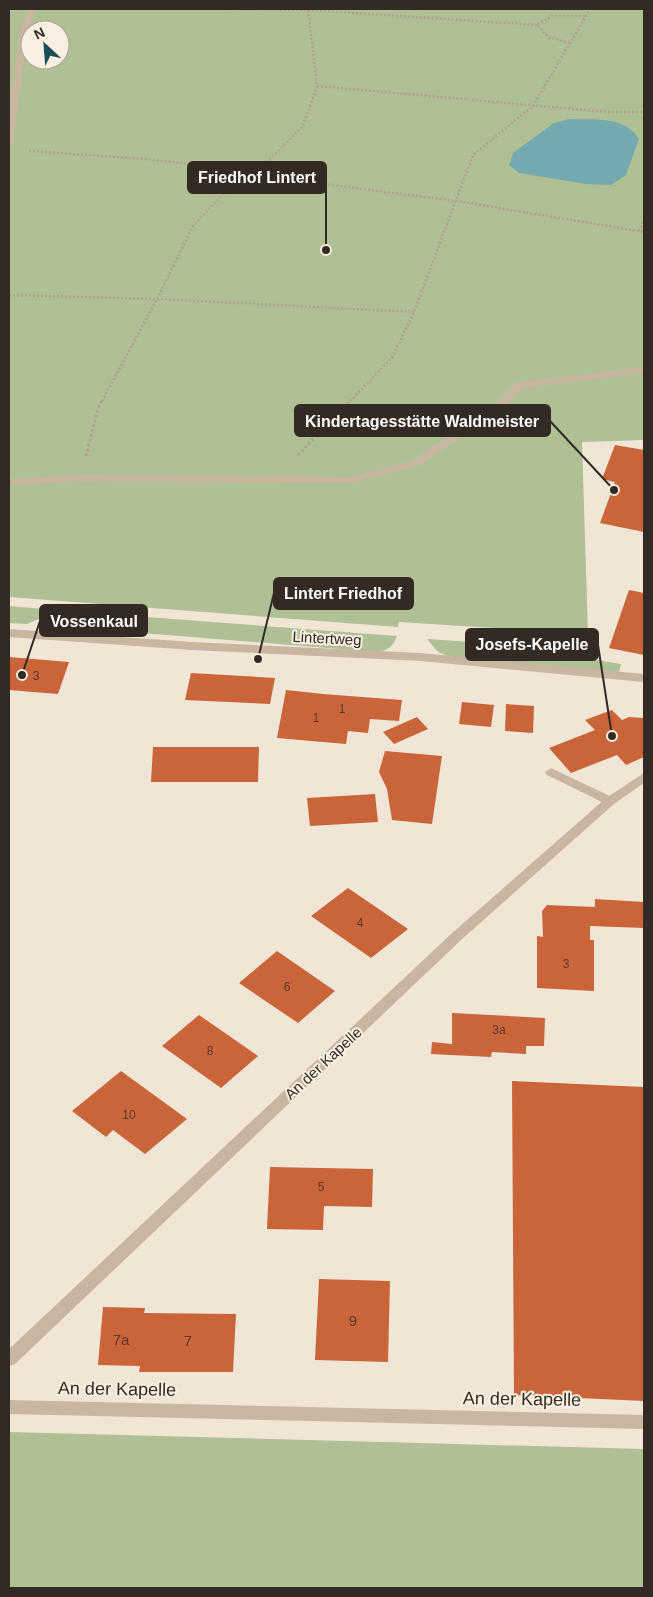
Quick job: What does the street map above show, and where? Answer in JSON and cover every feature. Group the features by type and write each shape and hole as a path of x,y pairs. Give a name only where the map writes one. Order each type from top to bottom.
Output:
{"street":[{"path":"9,142 24,31 33,9"},
{"path":"520,385 644,370"},
{"path":"9,482 80,478 274,481 351,480 416,463 498,407 531,376"},
{"name":"Lintertweg","path":"9,633 192,646 421,657 644,678"},
{"path":"551,772 610,801"},
{"name":"An der Kapelle","path":"9,1359 456,937 610,801 644,776"},
{"name":"An der Kapelle","path":"9,1407 644,1422"}],"path":[{"path":"228,9 308,9 538,25 552,16 586,16"},
{"path":"261,176 261,168 304,126 317,86 308,9"},
{"path":"274,481 392,358 414,312 473,155 532,106 590,9"},
{"path":"538,25 548,37 570,43"},
{"path":"317,86 532,106 608,112 644,112"},
{"path":"28,151 144,159 227,168 235,164 250,164 261,168"},
{"path":"227,168 225,174 235,181 245,181 261,176 457,201 644,232"},
{"path":"80,478 98,408 157,299 193,226 235,181"},
{"path":"639,231 644,221"},
{"path":"9,295 157,299 414,312"}],"green space":[{"path":"9,9 644,9 644,440 582,442 588,634 399,622 398,627 9,597"},
{"path":"9,606 44,609 39,619 27,624 9,623"},
{"path":"67,611 397,636 390,647 377,652 80,628 68,618"},
{"path":"427,639 502,644 621,664 619,672 452,658 438,652"},
{"path":"9,1432 644,1449 644,1588 9,1588"}],"water":[{"path":"569,119 608,120 617,122 633,131 639,139 626,175 611,185 586,184 519,173 509,165 513,153 554,123"}],"building":[{"path":"615,445 644,450 644,532 600,523 615,482 602,479"},
{"path":"629,590 644,593 644,655 609,648"},
{"path":"9,657 69,662 58,694 9,690"},
{"path":"191,673 275,678 270,704 185,700"},
{"path":"286,690 402,700 399,721 370,719 368,733 348,731 346,744 277,738"},
{"path":"462,702 494,705 491,727 459,724"},
{"path":"506,704 534,706 533,733 505,731"},
{"path":"612,710 622,720 629,717 644,718 644,757 626,765 617,755 571,773 549,748 595,730 585,720"},
{"path":"417,717 428,729 394,744 383,732"},
{"path":"153,747 259,747 258,782 151,782"},
{"path":"385,751 442,756 432,824 392,820 387,789 379,772"},
{"path":"375,794 378,822 310,826 307,798"},
{"path":"348,888 408,929 371,958 311,916"},
{"path":"595,899 644,902 644,928 590,926 590,940 594,940 594,991 537,988 537,936 543,937 542,911 547,905 595,907"},
{"path":"277,951 335,991 298,1023 239,983"},
{"path":"452,1013 545,1018 544,1046 526,1046 526,1054 492,1052 491,1057 431,1054 432,1042 452,1044"},
{"path":"199,1015 258,1056 221,1088 162,1046"},
{"path":"121,1071 187,1119 145,1154 113,1130 106,1137 72,1111"},
{"path":"512,1081 644,1087 644,1401 514,1395"},
{"path":"270,1167 373,1169 372,1207 324,1206 323,1230 267,1229"},
{"path":"319,1279 390,1281 388,1362 315,1360"},
{"path":"103,1307 145,1308 144,1313 236,1314 233,1372 139,1372 140,1366 98,1365"}],"place":[{"name":"Friedhof Lintert","path":"326,250"},
{"name":"Kindertagesstätte Waldmeister","path":"614,490"},
{"name":"Lintert Friedhof","path":"258,659"},
{"name":"Vossenkaul","path":"22,675"},
{"name":"Josefs-Kapelle","path":"612,736"}]}
